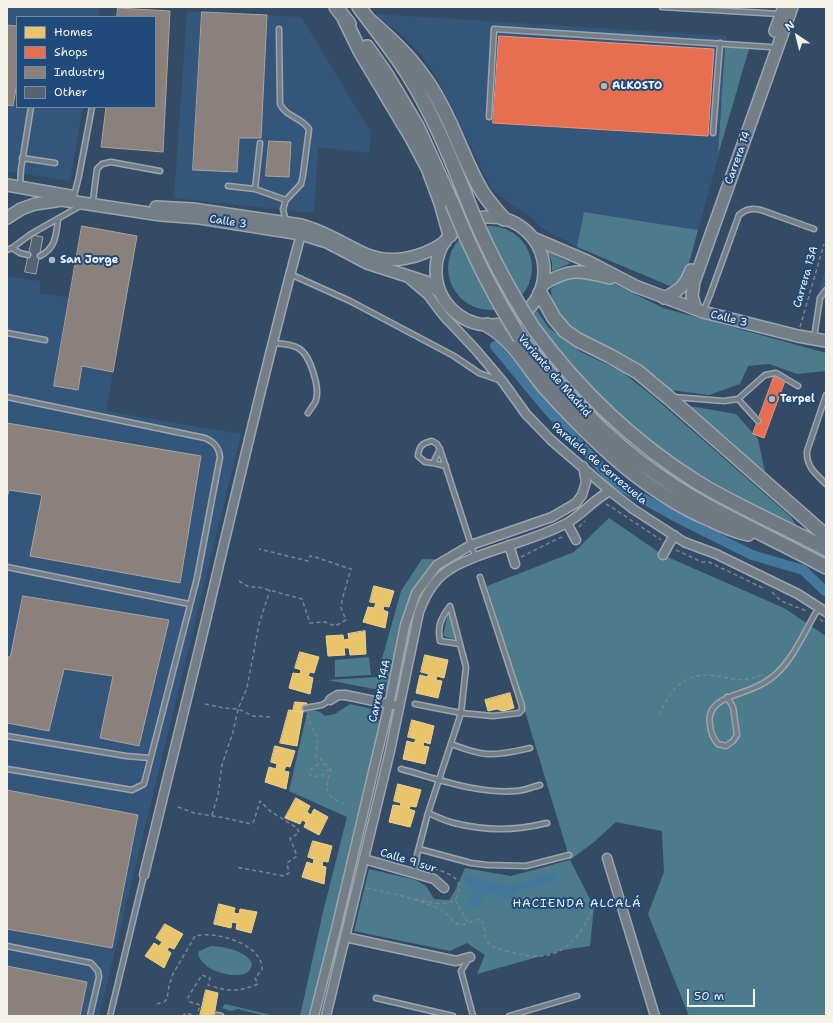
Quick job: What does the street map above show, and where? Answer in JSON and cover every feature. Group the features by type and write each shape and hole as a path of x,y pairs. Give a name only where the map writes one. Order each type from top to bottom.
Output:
{"main road":[{"name":"Carrera 14","path":"700,311 692,296 694,282 733,161 773,48 792,7"},
{"name":"Carrera 14","path":"773,48 782,11"},
{"name":"Variante de Madrid","path":"341,13 386,74 417,126 432,156 466,239 500,306 520,338 560,386 584,412 633,456 657,475 717,511 826,567"},
{"path":"341,13 360,51 412,138 428,168 441,203 448,238"},
{"name":"Variante de Madrid","path":"364,14 408,76 425,104 453,162 488,250 518,304 534,329 572,377 616,420 669,464 726,498 826,549"},
{"path":"364,14 396,43 425,77 442,107 480,188 490,203 504,219"},
{"name":"Carrera 14","path":"664,298 678,290 687,280 733,161"},
{"name":"Calle 3","path":"7,185 74,196 88,202 161,215 200,218 301,234 327,242 367,263 426,282 440,292"},
{"name":"Calle 3","path":"7,218 21,209 35,204 62,200 193,209 286,222 314,228 364,253 389,260 422,255 433,250 448,238"},
{"path":"494,217 504,219 515,223 525,230 533,238 539,248 543,260 544,273 541,289 531,307 518,317 503,324 477,324 460,316 446,302 440,292 436,266 439,253 448,238 463,225 478,219 494,217"},
{"name":"Calle 3","path":"533,238 587,262 635,286 700,311 798,336 826,341"},
{"name":"Calle 3","path":"541,289 557,276 567,272 593,274 635,286"},
{"path":"541,289 554,318 565,331 578,340 638,372 826,536"},
{"path":"487,325 499,332 511,344 545,387 595,441 646,483 666,497 694,513 741,532 777,541"}],"street":[{"path":"144,875 231,511 274,343 289,274 301,234"},
{"name":"Paralela de Serrezuela","path":"405,274 428,295 443,315 467,339 503,382 526,414 541,430 610,491 633,509 684,542 716,554 798,594 823,610"},
{"name":"Carrera 14A","path":"314,1016 389,704 405,625 416,593 437,565 471,545 552,517 576,503 582,495 586,482 583,466"},
{"name":"Carrera 14A","path":"326,1016 390,751 419,612 428,592 437,580 450,569 475,557 509,544 542,534 567,523 600,496 610,491"},
{"path":"567,523 576,540"},
{"path":"663,555 674,535"},
{"path":"509,544 515,564"},
{"path":"330,700 338,695 345,695 399,706"},
{"path":"607,858 656,1016"},
{"name":"Calle 9 sur","path":"364,859 434,879 444,888"},
{"path":"345,937 456,961 470,957"}],"lane":[{"path":"662,7 782,11"},
{"path":"279,29 280,104 284,112 305,123 309,129 304,175 301,184 286,200 283,209 286,222"},
{"path":"489,117 494,30 773,48"},
{"path":"713,133 720,44"},
{"path":"20,187 22,158 31,108"},
{"path":"74,196 92,108"},
{"path":"255,189 260,143"},
{"path":"22,158 55,163"},
{"path":"7,250 31,234 88,202 98,169 102,164 111,162 160,171"},
{"path":"228,186 255,189 286,200"},
{"path":"700,311 710,295 739,215 744,210 753,208 761,210 814,229"},
{"path":"40,256 48,252 55,240 58,219"},
{"path":"12,248 20,253 28,255"},
{"path":"289,274 350,301 454,356 478,373 503,382"},
{"path":"814,339 820,298 826,290"},
{"path":"7,332 45,340"},
{"path":"274,343 300,348 307,355 316,387 316,400 308,413"},
{"path":"668,397 724,401 738,399 765,375 776,373 798,386"},
{"path":"826,395 806,451 806,460 810,467 826,484"},
{"path":"7,397 206,438 216,445 220,457 197,578 189,604 144,784 132,790 7,769"},
{"path":"738,399 758,421"},
{"path":"446,466 425,462 418,456 419,449 424,442 432,440 440,449 446,466 475,557"},
{"path":"432,463 440,449"},
{"path":"7,567 189,604"},
{"path":"415,704 461,713 493,716 519,713 522,708 480,577"},
{"path":"415,873 428,813 461,713 466,667 460,644 456,629 450,606 442,617 438,633 440,641 460,644"},
{"path":"727,697 733,707 737,735 733,741 726,746 718,744 712,737 709,721 713,708 727,697 751,690 774,676 790,657 815,614 823,610"},
{"path":"305,708 322,705 330,700"},
{"path":"7,736 126,756 150,758"},
{"path":"451,744 487,754 530,748"},
{"path":"401,769 439,780 497,792 518,791 540,785"},
{"path":"428,813 452,823 504,830 547,823"},
{"path":"419,849 471,863 487,865 526,866 569,855"},
{"path":"110,1016 144,875"},
{"path":"7,946 91,963 98,971 99,977 90,1016"},
{"path":"470,957 462,971 473,1016"},
{"path":"509,1016 577,996"},
{"path":"376,998 453,1016"}],"path":[{"name":"Carrera 13A","path":"804,315 824,244"},
{"path":"239,581 249,587 258,586 302,599 310,623 325,622 335,626 346,620 341,608 351,569 310,556 308,561 259,549"},
{"path":"212,815 218,795 222,765 233,732 238,709 247,688 258,624 270,590"},
{"path":"659,715 671,691 676,686 688,679 709,675 741,681 765,674"},
{"path":"205,704 238,709 253,716 272,717"},
{"path":"305,708 310,724 318,738 316,756 332,770"},
{"path":"326,764 319,763 314,766 309,774 312,777 322,776 327,770 332,770"},
{"path":"332,770 326,788 329,796 346,804"},
{"path":"178,808 194,813 212,815 251,824 254,821 260,801 270,811 298,828 298,833 290,838 297,856 287,863 289,873 284,876 236,867"},
{"path":"358,886 410,898 432,906 444,911 457,924 463,925 478,920 482,921 484,923 487,942 494,947 520,954 542,956 563,949 571,943 580,933 594,907"},
{"path":"454,900 468,923"},
{"path":"157,1004 164,1002 167,999 173,974 195,936 222,937 244,944 254,952 261,961 262,970 255,978 258,984 244,990 217,988 208,985 210,978 202,975 188,997 190,1002 200,1005 196,1016 186,1013 182,1016"}],"shaded area":[{"path":"7,7 100,7 98,16 16,16 16,108 83,108 70,181 7,171"},
{"path":"722,7 781,7 780,12"},
{"path":"187,11 301,17 371,132 369,153 318,147 314,213 174,198"},
{"name":"ALKOSTO","path":"374,14 726,36 718,158 698,230 585,212 577,247 540,227 528,214 508,202 492,189 437,78 421,54 397,31"},
{"path":"725,47 749,49 718,155"},
{"path":"584,212 698,230 685,278 678,284 670,286 577,247"},
{"path":"490,226 506,229 520,238 529,252 532,268 529,284 520,298 506,307 490,310 474,307 460,298 451,284 448,268 451,252 460,238 474,229"},
{"path":"548,252 571,263 552,271 552,262"},
{"path":"826,268 826,302 815,300"},
{"path":"7,276 40,281 40,294 69,297 54,386 78,390 82,366 113,372 106,411 241,434 99,1016 7,1016"},
{"path":"571,276 593,276 615,284 663,308 826,353 825,371 797,374 769,364 748,366 740,384 709,395 670,390 657,377 582,335 564,320 552,301 551,289 560,281"},
{"path":"537,311 549,328 581,352 621,371 655,398 791,517 799,530 681,464 636,432 576,374 531,315"},
{"path":"689,406 736,414 758,439 766,477"},
{"path":"609,518 663,555 784,608 826,636 826,1016 689,1016 648,914 664,872 662,831 616,822 594,842 570,860 487,586 574,552"},
{"path":"422,559 448,560 422,590 411,614 396,694 387,690 378,695 379,690 328,680 377,677 401,591"},
{"path":"448,613 456,640 443,636"},
{"path":"369,657 371,675 335,677 335,660"},
{"path":"350,704 372,709 380,721 388,722 319,1016 300,1016 323,912 347,817 289,791 307,713 303,712 305,708 320,712 325,716 335,714"},
{"path":"570,860 594,907 590,946 563,950 477,974 485,955 467,943 450,951 354,931 369,869 416,880 426,886 434,899 449,900 455,891 465,868 511,876"},
{"path":"546,874 555,875 557,878 552,882 541,886 520,890 515,893 514,899 510,900 488,893 477,907 467,908 471,899 472,890 462,880 465,876 471,876 477,879 506,885 520,883"},
{"path":"211,946 228,948 239,952 252,963 250,969 246,973 240,975 226,974 213,970 202,962 198,955 199,951"},
{"path":"225,1004 275,1016 266,1016 238,1009 231,1011 222,1008"}],"building: Homes":[{"path":"374,586 394,591 389,607 384,606 383,610 388,612 385,628 363,622 368,607 374,608 376,603 370,602"},
{"path":"365,631 366,654 350,655 349,648 344,648 345,655 328,656 326,636 343,635 344,640 349,639 348,634"},
{"path":"300,652 319,657 314,673 310,672 308,676 313,678 310,694 289,688 293,673 300,674 301,670 295,668"},
{"path":"425,655 448,660 444,678 437,676 436,680 442,681 438,698 416,693 420,675 427,677 429,674 421,672"},
{"path":"510,693 514,708 503,711 497,709 488,711 485,700"},
{"path":"295,702 307,703 303,712 293,711"},
{"path":"289,710 303,712 297,746 280,743"},
{"path":"412,720 434,726 430,744 424,742 423,746 429,747 425,764 403,759 407,741 414,743 416,739 408,737"},
{"path":"275,746 295,751 290,767 286,766 284,771 289,772 286,789 265,782 269,767 276,769 277,764 271,762"},
{"path":"398,784 421,790 416,807 410,806 409,809 415,811 410,827 389,822 393,805 400,806 401,803 394,801"},
{"path":"296,798 310,806 307,812 311,815 314,809 328,817 319,835 304,827 306,822 302,820 300,824 285,818"},
{"path":"313,841 332,846 328,862 323,861 322,866 326,867 324,884 302,877 307,862 313,864 314,859 308,857"},
{"path":"219,904 235,908 234,913 239,914 240,909 257,912 251,933 236,929 237,923 232,922 231,928 214,924"},
{"path":"165,924 183,934 174,949 169,947 167,950 171,953 164,968 145,956 154,943 159,946 162,942 156,938"},
{"path":"206,990 218,993 214,1016 200,1016"}],"building: Shops":[{"name":"ALKOSTO","path":"499,36 714,49 708,136 493,123"},
{"name":"Terpel","path":"775,374 786,378 764,438 753,434"}],"building: Industry":[{"path":"118,8 170,11 163,152 101,147 106,108 156,108 156,16 117,16"},
{"path":"202,12 267,15 261,138 239,138 237,172 193,170"},
{"path":"7,25 16,26 16,88 13,106 7,105"},
{"path":"269,141 291,142 289,177 266,176"},
{"path":"82,226 137,236 113,372 82,366 78,390 54,386"},
{"path":"7,423 201,456 180,583 30,556 42,495 9,490 7,498"},
{"path":"23,596 169,620 139,746 100,738 113,676 64,669 49,731 7,723 7,657 10,657"},
{"path":"7,790 138,815 112,948 7,929"},
{"path":"7,966 87,982 80,1016 7,1016"}],"building: Other":[{"path":"33,235 43,237 36,274 25,272"}],"waterway":[{"path":"495,346 548,410 616,484 682,520 752,555 803,570 825,591"}],"place":[{"name":"ALKOSTO","path":"604,86"},
{"name":"San Jorge","path":"52,260"},
{"name":"Terpel","path":"772,399"}],"district":[{"name":"HACIENDA ALCALÁ","path":"577,904"}]}
